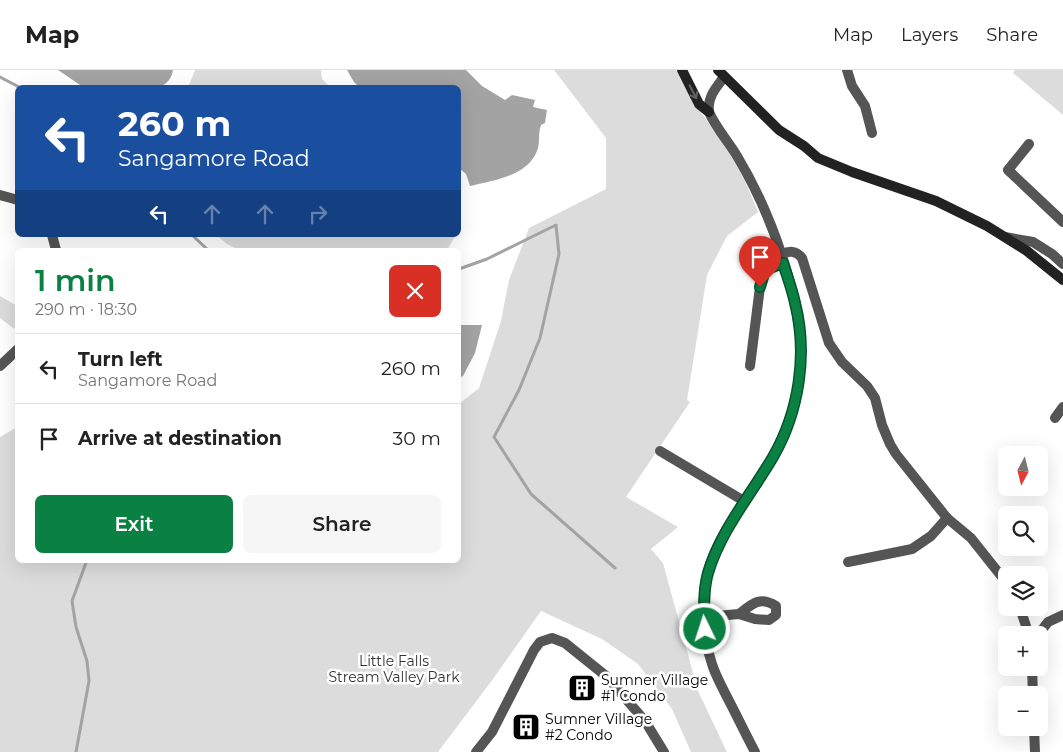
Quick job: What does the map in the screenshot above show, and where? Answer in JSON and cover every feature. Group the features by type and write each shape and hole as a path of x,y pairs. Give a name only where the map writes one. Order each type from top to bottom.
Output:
{"main road":[{"path":"682,70 699,104 709,112"},
{"path":"724,72 779,130 804,146 818,158 852,172 936,201 987,226 1063,280"}],"street":[{"path":"847,70 852,86 864,106 872,134"},
{"path":"724,72 710,97 708,104 709,112 737,156 756,192 782,258 795,304 799,328 800,367 798,385 790,417 773,456 722,538 708,574 704,604 706,642 712,666 755,752"},
{"path":"1029,144 1008,170 1063,222"},
{"path":"0,195 15,199"},
{"path":"1004,237 1033,242 1052,254 1063,264"},
{"path":"750,366 760,287 765,270 791,251 797,253 802,258 829,343 842,362 875,398 890,444 912,476 947,518 971,538 998,572"},
{"path":"0,366 15,351"},
{"path":"1054,418 1063,407"},
{"path":"660,451 744,501"},
{"path":"848,562 912,549 931,536 947,518"},
{"path":"705,617 739,614"},
{"path":"1045,626 1048,622 1063,615"},
{"path":"476,752 492,732 534,650 540,642 552,638 565,643 606,676 645,721 664,752"},
{"path":"1034,736 1034,752"}],"green space":[{"path":"195,70 321,70 322,79 328,85 189,85"},
{"name":"Little Falls Stream Valley Park","path":"554,70 676,70 694,102 733,160 758,212 727,236 707,275 687,400 690,402 626,497 678,527 651,549 663,563 698,691 727,752 691,752 672,709 638,664 602,639 541,611 438,752 0,752 0,437 15,428 15,563 461,563 461,402 479,388 501,321 509,280 529,228 606,189 606,138"},
{"path":"1015,70 1063,70 1063,115 1013,73"},
{"path":"218,237 455,237 448,248 235,248"},
{"path":"0,296 15,305 14,329 0,318"}],"shaded area":[{"path":"58,70 173,70 172,76 162,85 80,85"},
{"path":"347,70 466,70 482,86 505,100 512,95 535,100 533,107 547,110 545,123 540,128 538,148 534,157 519,171 500,179 470,186 466,174 461,170 461,85 357,85"},
{"path":"461,325 482,325 475,353 461,377"}],"waterway":[{"path":"0,77 15,85"},
{"path":"461,268 487,259 556,225 559,254 540,338 519,390 494,437 531,494 615,568"},
{"path":"194,237 206,248"},
{"path":"76,752 89,681 87,661 76,627 72,601 86,563"}],"place":[{"name":"Sumner Village #1 Condo","path":"582,688"},
{"name":"Sumner Village #2 Condo","path":"526,727"}],"route":[{"path":"705,629 704,604 708,574 722,538 773,456 790,417 798,385 801,353 800,335 795,304 783,263 765,270 760,287"}]}
